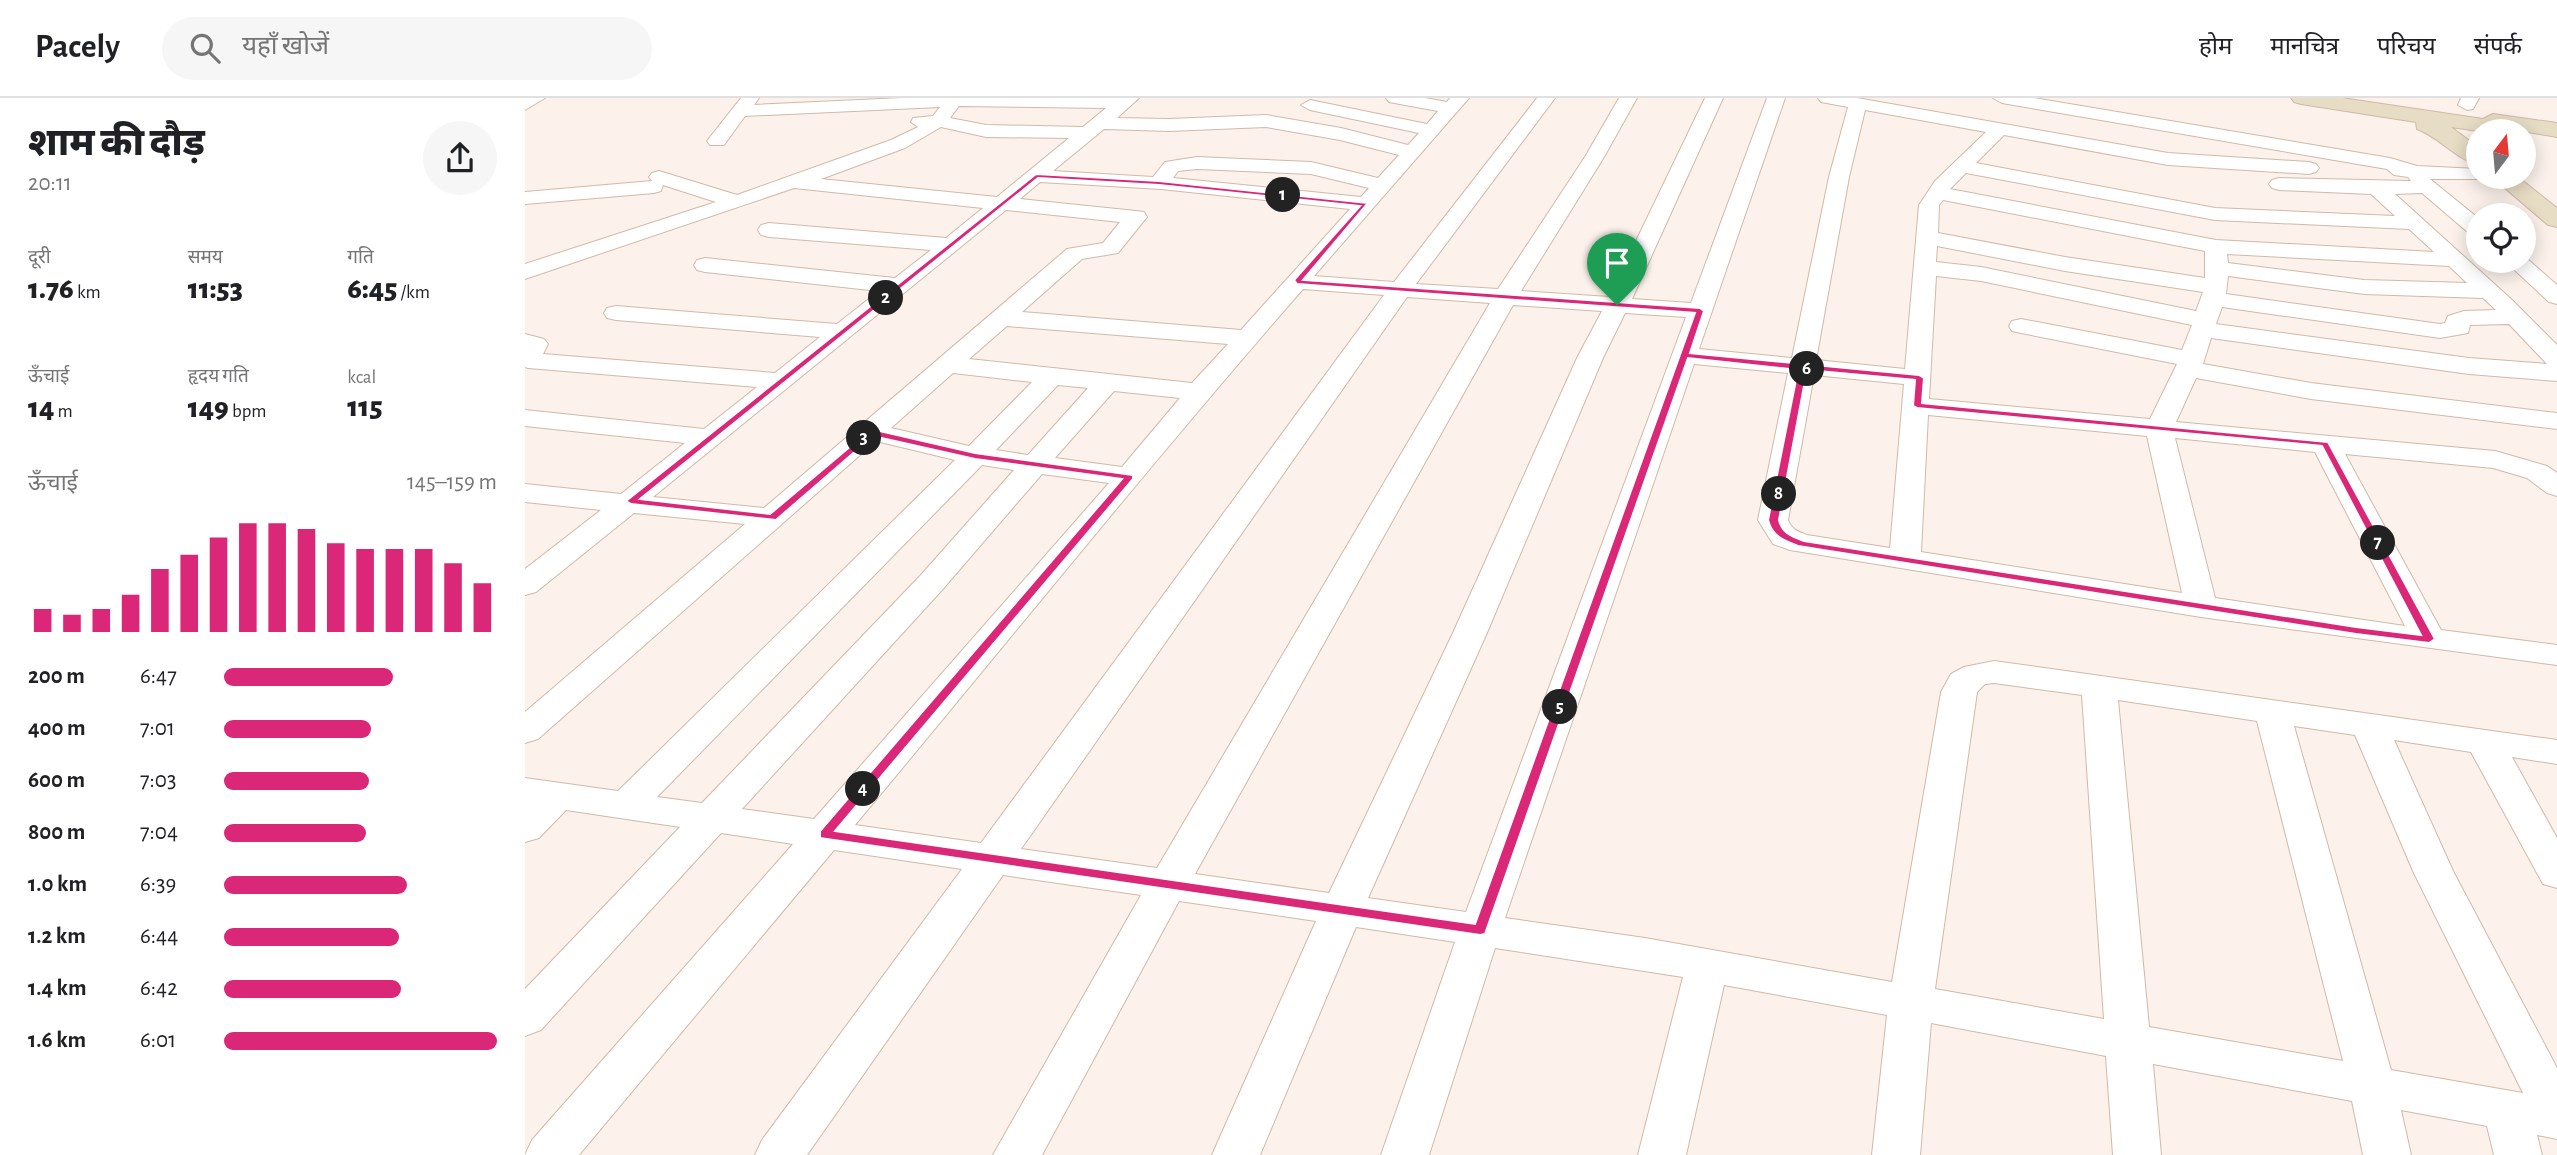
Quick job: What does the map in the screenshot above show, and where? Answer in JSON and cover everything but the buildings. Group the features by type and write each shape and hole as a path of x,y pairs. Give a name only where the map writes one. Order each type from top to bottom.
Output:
{"street":[{"path":"525,105 536,98"},
{"path":"1395,98 1439,122"},
{"path":"779,1155 1400,289 1546,98"},
{"path":"1017,1155 1166,884 1505,298 1569,198 1628,98"},
{"path":"1236,1155 1342,910 1469,635 1590,358 1714,98"},
{"path":"1405,1155 1480,930 1776,98"},
{"path":"1827,98 1858,104 1984,150 2215,214 2466,223"},
{"path":"2002,98 2390,164 2418,178 2466,219"},
{"path":"2301,98 2466,123"},
{"path":"2346,98 2557,130"},
{"path":"2385,98 2557,120"},
{"path":"2423,98 2469,101 2557,120"},
{"path":"525,272 737,202 898,144 925,131 955,100"},
{"path":"844,125 721,135 745,105 955,100 1131,103"},
{"path":"525,585 782,382 1095,128 1131,103"},
{"path":"1858,104 1839,177 1773,520 1784,537 1801,543 1905,561 2201,607 2557,655"},
{"path":"1310,105 1439,122"},
{"path":"1173,106 1249,108 1239,121 1240,135 1248,141"},
{"path":"2400,114 2442,131 2466,149"},
{"path":"897,123 937,121 986,131 1239,121 1297,125 1439,122"},
{"path":"549,1155 1199,392 1439,122"},
{"path":"2442,131 2466,129"},
{"path":"2536,134 2557,137"},
{"path":"1905,561 1929,205 1936,192 1984,150 2418,178 2466,176"},
{"path":"525,731 1075,254 1110,248 1172,166 1197,163 1311,167 1373,194"},
{"path":"2149,175 2377,188 2416,188 2418,178"},
{"path":"525,198 615,193 657,182 737,202"},
{"path":"793,182 1020,189 1148,199 1373,194"},
{"path":"2377,188 2490,291 2557,360"},
{"path":"1020,189 1148,199"},
{"path":"2519,189 2557,220"},
{"path":"1936,192 2077,220 2212,292 2469,366 2557,373"},
{"path":"2077,220 2016,333 2190,364 2311,391 2557,421"},
{"path":"769,230 952,245"},
{"path":"1927,237 2212,292 2440,331 2456,330 2459,328 2459,319 2515,317"},
{"path":"2212,292 2456,260"},
{"path":"705,265 901,286"},
{"path":"1924,268 1981,274 2039,286 2212,292 2364,287 2490,291"},
{"path":"2530,273 2557,297"},
{"path":"1297,282 1700,311"},
{"path":"2201,607 2159,428 2190,364 2212,292"},
{"path":"616,313 844,332"},
{"path":"1004,317 1248,338"},
{"path":"525,341 534,344 528,360 782,382"},
{"path":"1685,355 1919,378"},
{"path":"949,365 1199,392"},
{"path":"626,806 1052,376"},
{"path":"525,1018 930,583 1107,382"},
{"path":"1917,406 2495,460 2537,472 2557,487"},
{"path":"525,418 712,438"},
{"path":"871,432 975,456 1129,477"},
{"path":"2325,444 2429,639"},
{"path":"532,499 631,501 772,517"},
{"path":"1896,1155 1911,1002 1959,692 1963,682 1976,674 1994,672 2099,686 2557,752"},
{"path":"2099,686 2137,1155"},
{"path":"2272,711 2372,1085 2387,1155"},
{"path":"2369,725 2433,871 2557,1117"},
{"path":"2484,741 2557,873"},
{"path":"525,828 541,793 1707,965 2557,1117"},
{"path":"1662,1155 1707,965"},
{"path":"2507,1110 2518,1155"}],"route":[{"path":"1617,305 1297,282 1365,204 1159,183 1036,176 631,501 772,517 871,432 975,456 1129,477 824,834 1480,930 1685,355 1919,378 1917,406 2325,444 2429,639 2356,631 1905,561 1801,543 1784,537 1773,520 1803,368 1685,355 1700,311 1617,305"}]}
